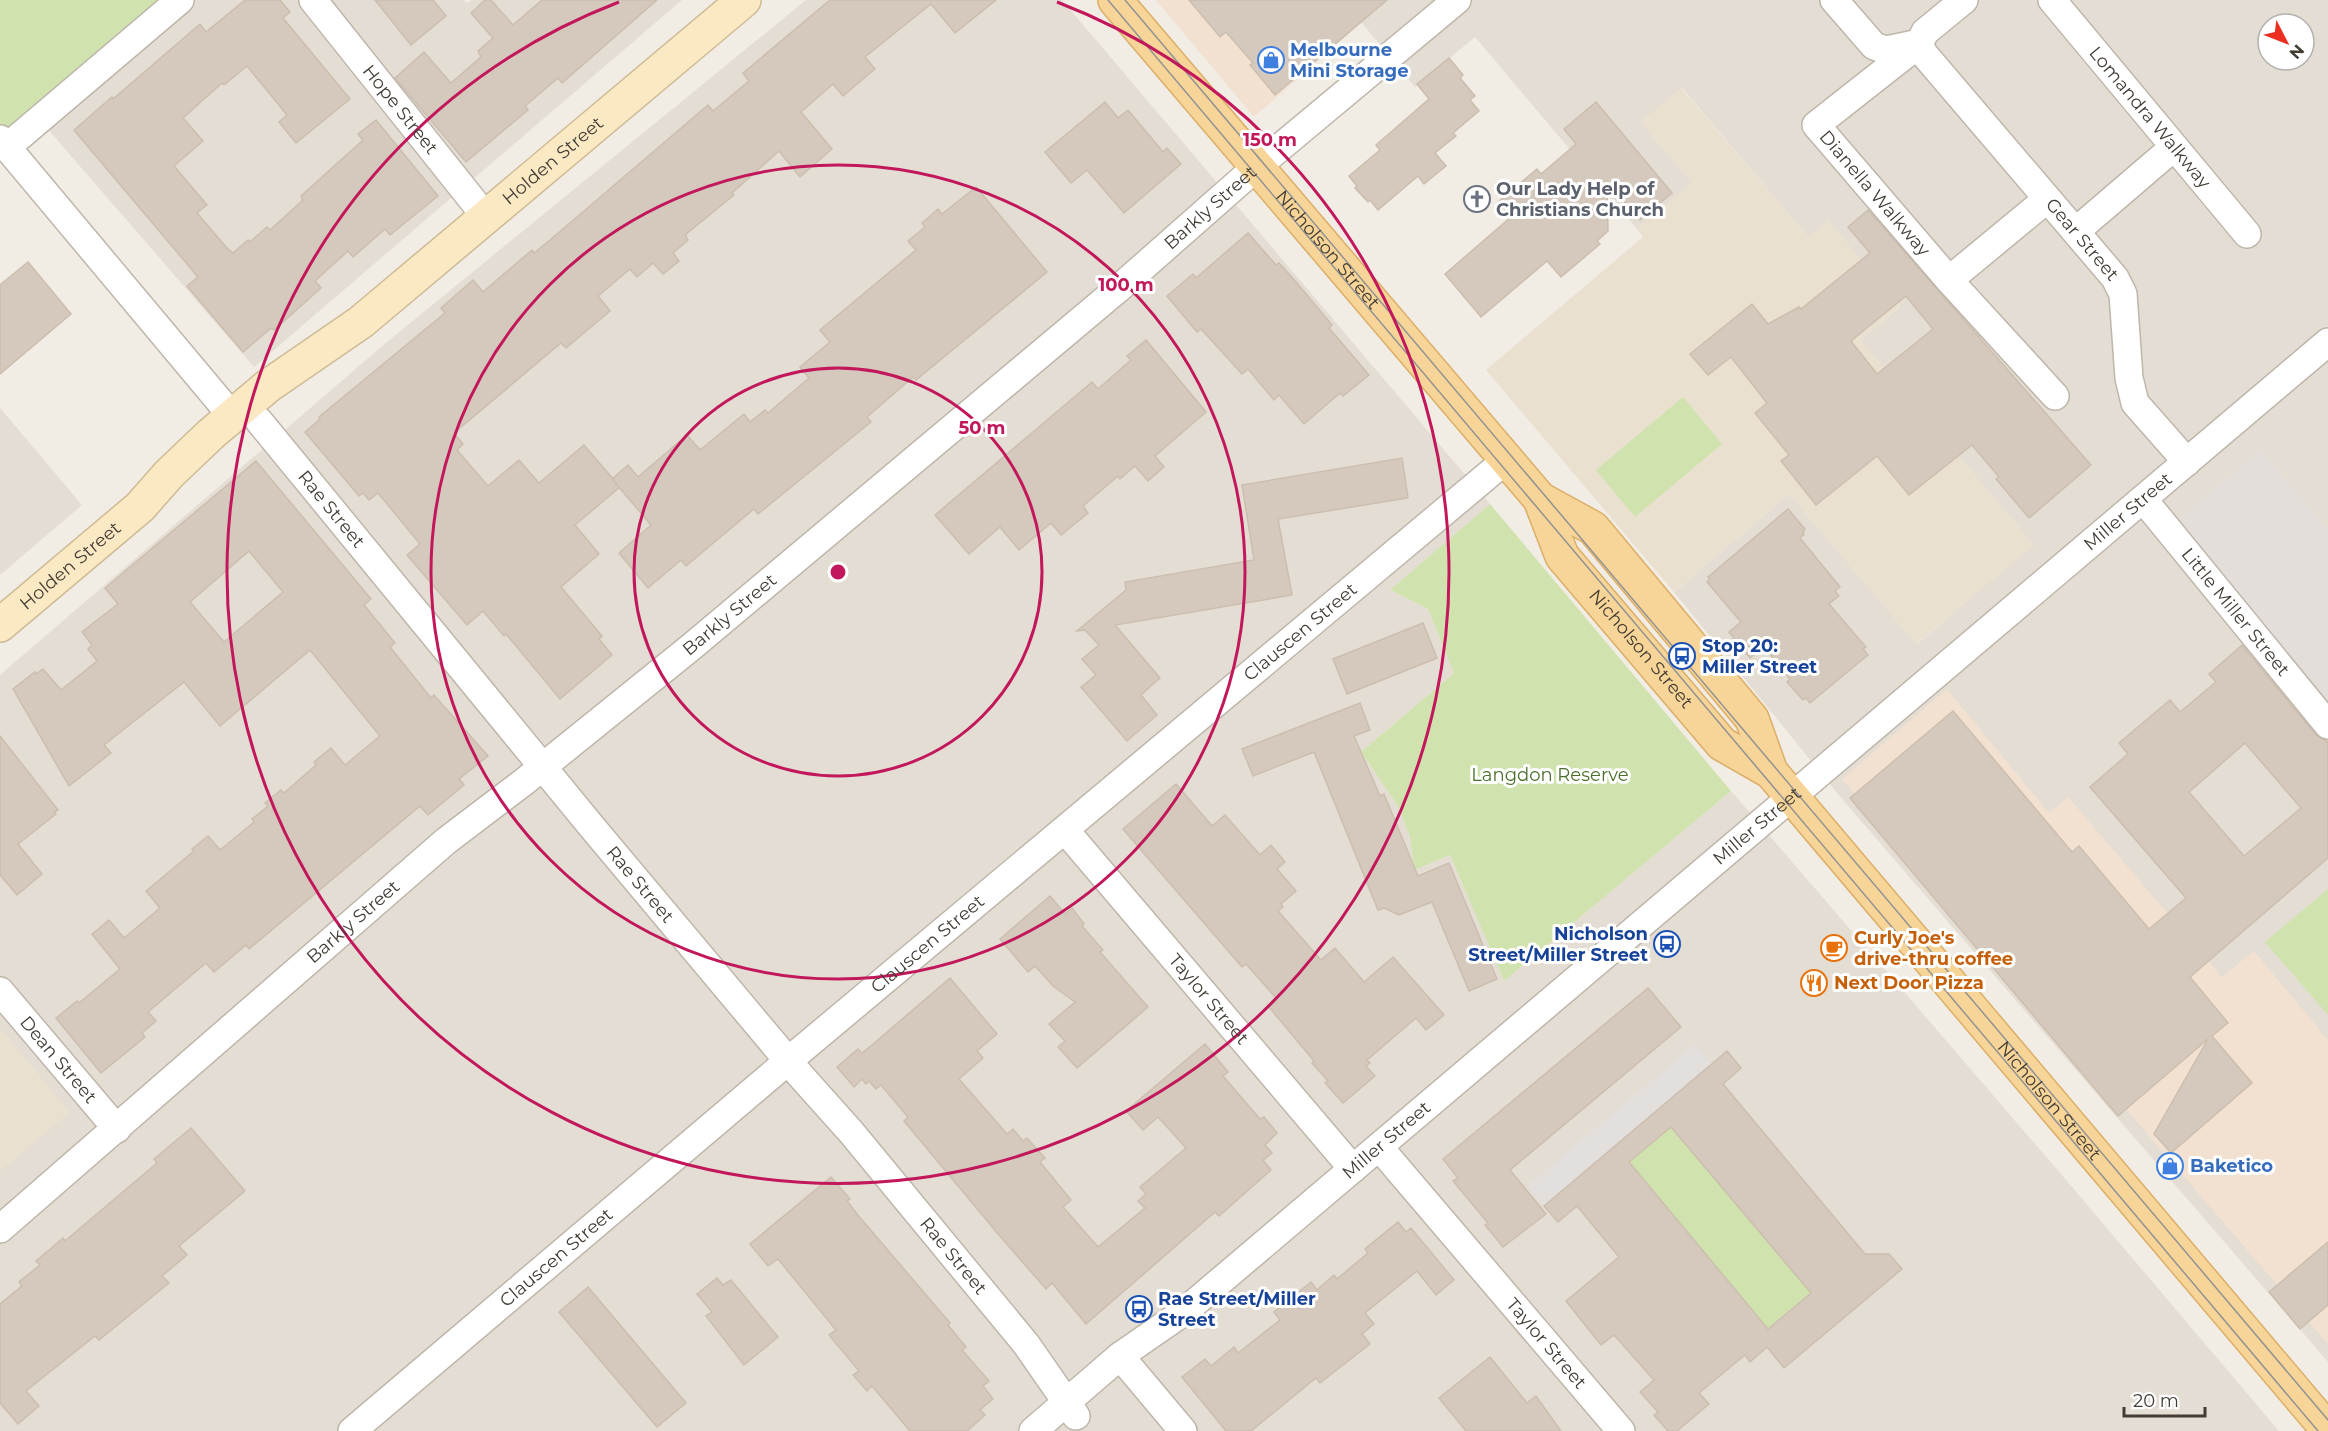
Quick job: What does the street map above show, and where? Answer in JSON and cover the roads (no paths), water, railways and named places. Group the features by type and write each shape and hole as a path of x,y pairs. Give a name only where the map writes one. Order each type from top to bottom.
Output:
{"main road":[{"name":"Holden Street","path":"0,625 140,507 203,440 246,418 316,368 361,322 744,0"},
{"name":"Nicholson Street","path":"1115,0 1540,499 1562,556 1569,565 1722,744 1781,784 2328,1430"}],"street":[{"path":"3,143 180,0"},
{"name":"Hope Street","path":"313,0 486,217"},
{"name":"Barkly Street","path":"0,1228 446,841 699,641 1118,289 1257,166 1457,0"},
{"path":"1834,0 1874,46 1886,51 1919,44 1925,32 1964,0"},
{"name":"Lomandra Walkway","path":"2052,0 2247,234"},
{"name":"Gear Street","path":"1919,44 1924,54 2115,278 2123,294 2129,378 2135,403 2187,462"},
{"name":"Dianella Walkway","path":"1919,44 1816,126 1949,280 2055,396"},
{"name":"Rae Street","path":"3,143 246,418 543,766 788,1061 851,1132 1026,1344 1075,1409"},
{"path":"2076,231 2174,147"},
{"path":"1949,280 2047,199"},
{"name":"Miller Street","path":"1033,1431 1075,1409 1185,1311 1379,1147 1781,784 2143,498 2328,342"},
{"name":"Clauscen Street","path":"352,1431 788,1061 1506,460"},
{"name":"Little Miller Street","path":"2143,498 2328,725"},
{"name":"Taylor Street","path":"1065,830 1353,1169"},
{"name":"Dean Street","path":"0,992 117,1128"},
{"name":"Taylor Street","path":"1379,1147 1621,1431"},
{"path":"1125,1363 1183,1431"}],"tram line":[{"path":"1108,0 2318,1431"},
{"path":"1125,0 2328,1420"}],"place":[{"name":"Melbourne Mini Storage","path":"1271,60"},
{"name":"Our Lady Help of Christians Church","path":"1477,199"},
{"name":"Stop 20: Miller Street","path":"1682,656"},
{"name":"Nicholson Street/Miller Street","path":"1667,944"},
{"name":"Curly Joe's drive-thru coffee","path":"1834,948"},
{"name":"Next Door Pizza","path":"1814,983"},
{"name":"Baketico","path":"2170,1166"},
{"name":"Rae Street/Miller Street","path":"1139,1309"}],"park label":[{"name":"Langdon Reserve","path":"1550,775"}]}
